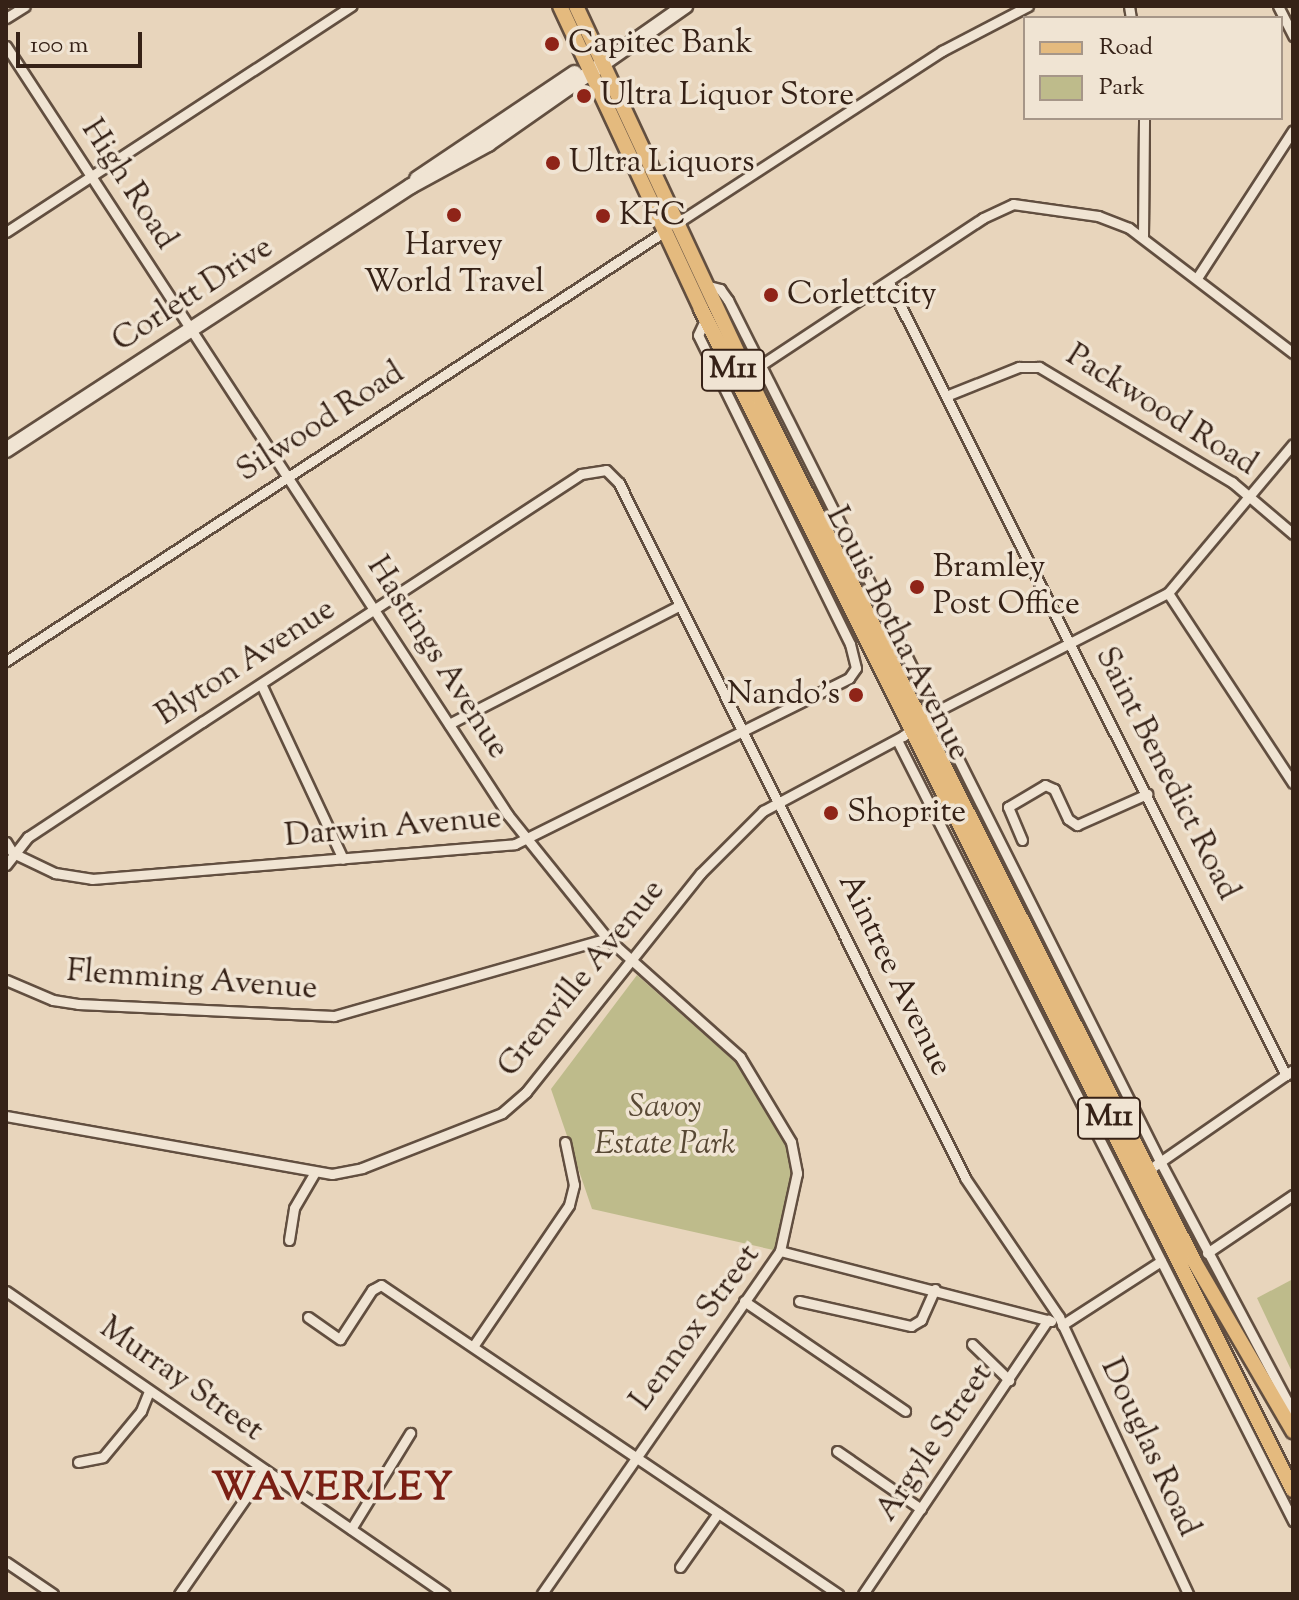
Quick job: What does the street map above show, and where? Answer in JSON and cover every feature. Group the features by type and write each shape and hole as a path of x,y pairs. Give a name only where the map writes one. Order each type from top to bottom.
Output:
{"main road":[{"name":"Louis Botha Avenue","path":"560,6 843,565 918,727"},
{"name":"Louis Botha Avenue","path":"576,6 607,57 706,318 822,562 918,727 1194,1261 1293,1431"},
{"name":"Corlett Drive","path":"6,450 411,186 488,144 590,68 685,6"},
{"name":"Louis Botha Avenue","path":"1149,1170 1293,1490"}],"street":[{"path":"6,18 25,6"},
{"path":"6,232 352,6"},
{"name":"Silwood Road","path":"6,661 937,54 1028,6"},
{"path":"1278,6 1293,36"},
{"name":"High Road","path":"6,46 337,553"},
{"path":"1143,237 1144,120"},
{"path":"1197,278 1293,130"},
{"path":"761,365 1013,204 1098,216 1143,237 1293,353"},
{"name":"Saint Benedict Road","path":"889,283 1290,1072"},
{"name":"Louis Botha Avenue","path":"702,285 724,293 937,711 1149,1170 1207,1253 1293,1412"},
{"name":"Packwood Road","path":"946,396 1019,367 1039,367 1251,497 1293,534"},
{"path":"1293,444 1168,593 1289,772 1293,783"},
{"name":"Aintree Avenue","path":"606,470 619,483 965,1178 1062,1325"},
{"name":"Blyton Avenue","path":"6,865 13,853 34,833 581,474 606,470"},
{"name":"Hastings Avenue","path":"337,553 527,841 607,938 740,1057 785,1129 797,1173 780,1251"},
{"path":"843,565 858,558"},
{"name":"Louis Botha Avenue","path":"822,562 856,662 853,675"},
{"name":"Grenville Avenue","path":"6,1116 315,1172 362,1168 502,1113 526,1092 630,959 719,854 777,801 897,740 937,711 1168,593"},
{"path":"449,724 679,606"},
{"path":"850,644 867,636"},
{"name":"Darwin Avenue","path":"13,853 55,873 80,879 527,841 853,675"},
{"path":"261,684 343,859"},
{"name":"Louis Botha Avenue","path":"897,740 1293,1521"},
{"path":"1022,840 1008,807 1045,785 1054,789 1068,819 1077,825 1147,794"},
{"path":"6,842 13,853"},
{"name":"Flemming Avenue","path":"6,980 44,997 78,1004 334,1016 607,938"},
{"path":"1149,1170 1290,1072"},
{"path":"474,1345 569,1205 574,1185 565,1142"},
{"path":"289,1240 294,1208 315,1172"},
{"path":"1207,1253 1293,1195"},
{"name":"Lennox Street","path":"542,1594 780,1251 935,1289 1062,1325"},
{"path":"1062,1325 1161,1261"},
{"path":"308,1317 340,1339 372,1290 381,1285 838,1594"},
{"path":"799,1301 911,1326 921,1320 935,1289"},
{"name":"Murray Street","path":"6,1291 445,1594"},
{"path":"744,1301 905,1411"},
{"name":"Argyle Street","path":"863,1594 1048,1320"},
{"name":"Douglas Road","path":"1062,1325 1188,1594"},
{"path":"972,1344 1009,1380"},
{"path":"78,1462 103,1457 141,1411 149,1391"},
{"path":"351,1529 410,1433"},
{"path":"837,1451 921,1509"},
{"path":"179,1594 265,1470"},
{"path":"680,1567 718,1513"},
{"path":"6,1562 53,1594"}],"green space":[{"name":"Savoy Estate Park","path":"637,975 735,1062 771,1114 794,1161 778,1251 592,1209 551,1089"},
{"path":"1293,1279 1293,1374 1257,1298"}],"place":[{"name":"Capitec Bank","path":"552,44"},
{"name":"Ultra Liquor Store","path":"584,96"},
{"name":"Ultra Liquors","path":"553,163"},
{"name":"Harvey World Travel","path":"454,215"},
{"name":"KFC","path":"603,216"},
{"name":"Corlettcity","path":"771,295"},
{"name":"Bramley Post Office","path":"917,587"},
{"name":"Nando's","path":"856,695"},
{"name":"Shoprite","path":"831,813"}],"district":[{"name":"WAVERLEY","path":"333,1490"}]}
